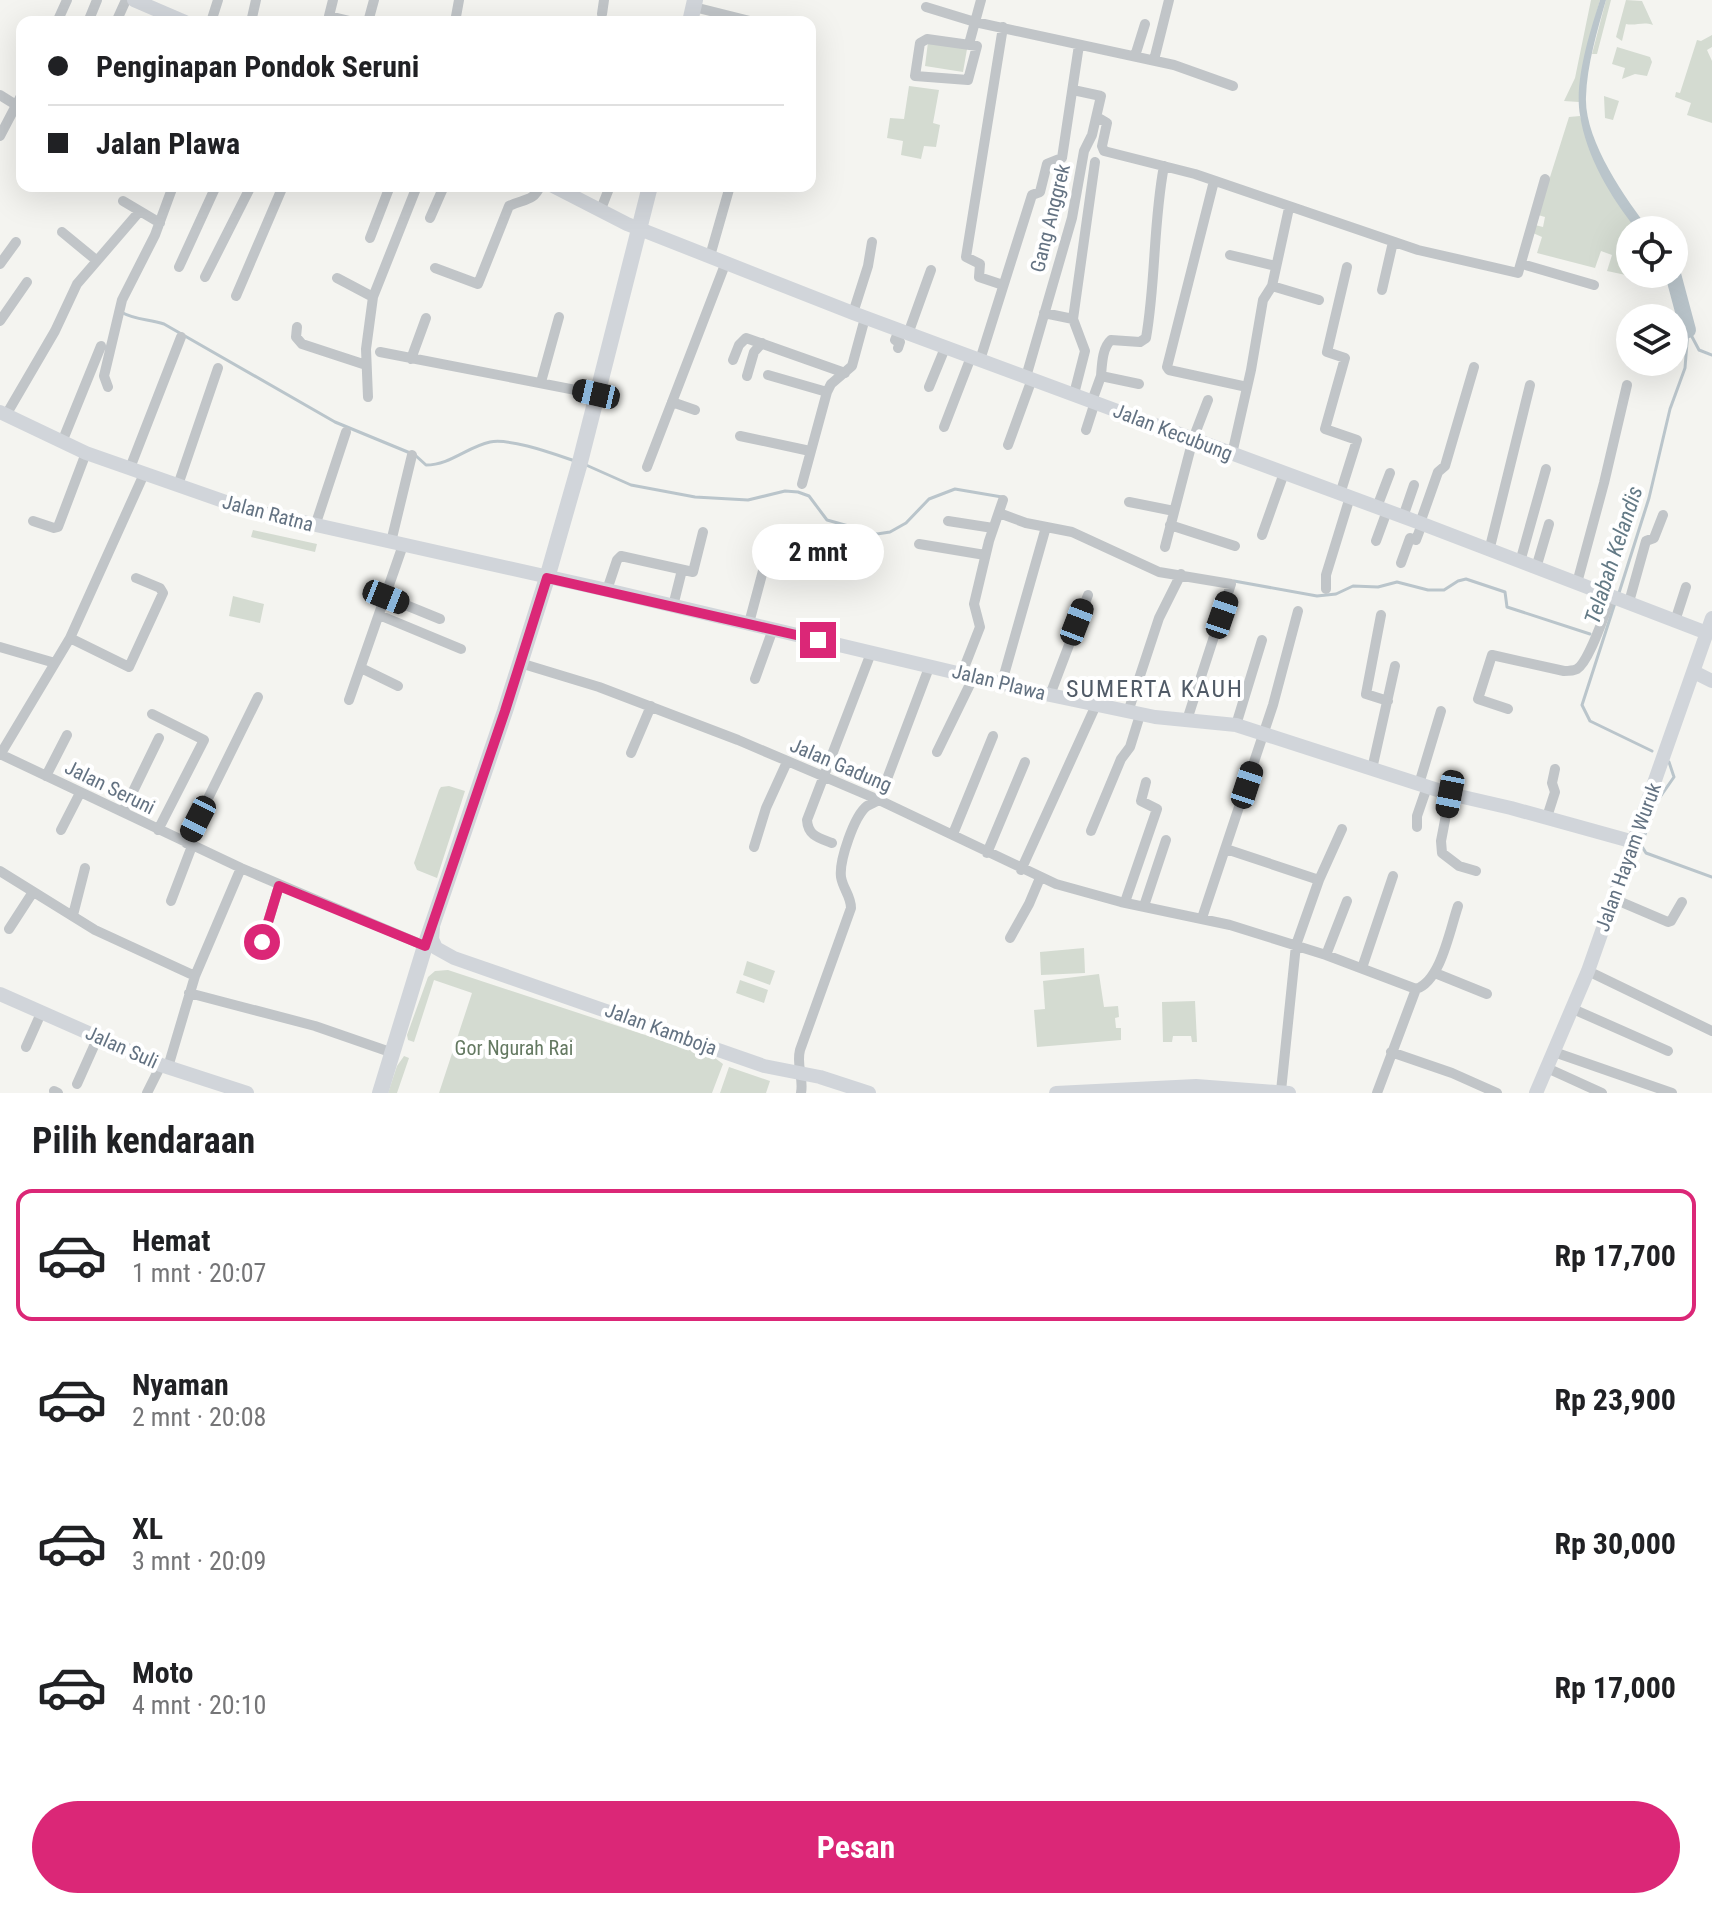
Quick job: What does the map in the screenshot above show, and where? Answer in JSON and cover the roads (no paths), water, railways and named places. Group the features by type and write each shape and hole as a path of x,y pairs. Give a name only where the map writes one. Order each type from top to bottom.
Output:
{"main road":[{"path":"380,1093 416,973 547,578 649,192"}],"street":[{"path":"134,0 159,11"},
{"path":"602,14 604,0"},
{"path":"969,44 981,0"},
{"path":"1154,60 1169,0"},
{"path":"926,7 975,22 1190,69 1233,86"},
{"path":"693,10 724,16"},
{"path":"1135,56 1145,24"},
{"path":"1003,27 966,257 980,264 979,277 1003,285"},
{"path":"922,41 969,44 978,48 966,82 915,75 922,41"},
{"path":"944,427 1003,285 1032,195 1040,192 1047,164 1062,158 1079,45"},
{"path":"1073,90 1101,96 1097,117 1107,123 1102,146 1104,151 1214,181 1430,253 1518,273 1545,179"},
{"path":"0,95 16,105 0,136"},
{"name":"Gang Anggrek","path":"1008,445 1072,218 1084,151 1097,117"},
{"path":"1074,394 1085,351 1073,319 1095,162"},
{"path":"1086,430 1109,342 1145,341 1154,268 1155,220 1164,166"},
{"path":"1214,181 1167,367 1169,370 1247,387"},
{"path":"108,387 104,376 122,300 160,223 171,192"},
{"path":"179,267 213,192"},
{"path":"205,277 248,192"},
{"path":"236,296 280,192"},
{"path":"370,238 388,192"},
{"path":"368,397 367,327 373,297 415,192"},
{"path":"430,218 441,192"},
{"path":"435,268 478,284 509,206 530,199 535,192"},
{"name":"Jalan Kecubung","path":"566,192 640,228 903,332 1707,633"},
{"path":"601,209 608,192"},
{"path":"710,256 728,192"},
{"path":"123,201 160,223"},
{"path":"1232,454 1263,300 1272,286 1289,208"},
{"path":"3,414 55,331 77,284 139,212"},
{"path":"62,232 96,260"},
{"path":"0,264 16,242"},
{"path":"802,484 827,392 831,384 852,366 872,242"},
{"path":"1382,290 1393,242"},
{"path":"1230,255 1276,266"},
{"path":"647,467 726,262"},
{"path":"1522,264 1594,285"},
{"path":"1326,589 1326,575 1357,440 1325,428 1345,358 1327,352 1347,267"},
{"path":"898,348 900,342 895,340 903,332 931,270"},
{"path":"337,278 373,297"},
{"path":"0,321 27,282"},
{"path":"1272,286 1319,300"},
{"path":"1044,313 1073,319"},
{"path":"541,382 559,317"},
{"path":"411,359 426,318"},
{"path":"297,327 296,337 302,344 366,365"},
{"path":"0,754 70,638 137,471 181,337"},
{"path":"733,360 739,345 746,338 845,373"},
{"path":"747,376 754,352 762,343"},
{"path":"62,442 101,346"},
{"path":"929,387 945,348"},
{"path":"380,352 596,394"},
{"path":"1401,563 1410,538 1416,540 1438,472 1445,466 1474,367"},
{"path":"178,485 218,368"},
{"path":"768,375 827,392"},
{"path":"1101,376 1139,384"},
{"path":"1489,551 1530,385"},
{"path":"1577,583 1627,385"},
{"path":"1165,547 1193,439 1208,400"},
{"path":"672,402 695,410"},
{"name":"Jalan Ratna","path":"3,414 86,453 247,510 547,578"},
{"path":"315,526 346,432"},
{"path":"740,436 810,451"},
{"path":"33,521 58,527 86,453"},
{"path":"349,700 386,597 412,455"},
{"path":"1520,562 1546,469"},
{"path":"1262,535 1284,473"},
{"path":"1376,541 1390,473"},
{"path":"1403,517 1414,485"},
{"path":"937,752 968,674 980,625 974,606 985,555 1003,500"},
{"path":"1129,502 1174,511"},
{"path":"999,513 1026,523 1072,532 1159,572 1231,584 1187,720"},
{"path":"1508,709 1478,699 1494,654 1564,671 1580,667 1620,599 1646,541 1654,538 1663,515"},
{"path":"948,521 993,528"},
{"path":"1536,568 1549,524"},
{"path":"1170,525 1235,546"},
{"path":"1002,682 1046,527"},
{"path":"607,590 621,556 693,572 703,532"},
{"path":"919,544 985,555"},
{"path":"749,623 764,567"},
{"path":"673,606 682,570"},
{"path":"1091,831 1121,759 1130,747 1134,713 1159,618 1181,574"},
{"path":"70,638 129,667 163,593 160,588 136,578"},
{"name":"Jalan Plawa","path":"547,578 1096,705 1134,713 1236,725 1450,794 1634,842"},
{"path":"1675,621 1686,587"},
{"path":"1050,695 1088,595"},
{"path":"386,597 440,619"},
{"path":"1202,918 1282,677 1298,611"},
{"path":"379,615 461,649"},
{"path":"1381,615 1366,694 1388,701"},
{"name":"Jalan Hayam Wuruk","path":"1536,1093 1588,971 1712,618"},
{"path":"755,679 773,629"},
{"path":"1236,725 1262,640"},
{"path":"0,647 55,663"},
{"path":"832,843 813,836 807,820 871,653"},
{"name":"Jalan Gadung","path":"520,663 651,706 879,800 1021,870 1072,890 1202,918 1296,945 1416,989"},
{"path":"801,1093 798,1072 800,1050 851,908 851,899 841,878 842,860 860,814 868,805 879,800 930,665"},
{"path":"1372,769 1395,666"},
{"path":"361,668 398,686"},
{"path":"1694,672 1712,681"},
{"path":"171,901 189,845 258,697"},
{"path":"1021,870 1096,705"},
{"path":"631,753 651,706"},
{"path":"1417,827 1423,786 1441,711"},
{"path":"152,714 204,740 158,830"},
{"path":"46,776 67,735"},
{"path":"953,834 993,736"},
{"path":"123,812 159,738"},
{"name":"Jalan Seruni","path":"0,754 279,886 425,946"},
{"path":"754,847 766,806 787,762"},
{"path":"987,853 1025,762"},
{"path":"1547,817 1555,792 1552,783 1555,769"},
{"path":"1125,902 1157,809 1141,801 1146,782"},
{"path":"61,830 80,793"},
{"path":"1450,794 1441,841 1442,853 1459,866 1476,871"},
{"path":"1056,1093 1145,1087 1285,1092 1296,945 1319,880 1342,829"},
{"path":"1144,906 1166,840"},
{"path":"1226,849 1319,880"},
{"path":"73,915 85,868"},
{"path":"147,1093 164,1066 195,976 241,868"},
{"path":"0,871 125,946 195,976"},
{"path":"1362,968 1393,876"},
{"path":"1010,938 1040,878"},
{"path":"262,942 279,886"},
{"path":"9,929 33,892"},
{"path":"1614,899 1668,922 1682,902"},
{"path":"1326,955 1347,901"},
{"path":"1377,1093 1416,989 1425,986 1435,973 1458,906"},
{"path":"433,923 432,939 436,948 454,958"},
{"path":"416,973 433,962 454,958"},
{"name":"Jalan Kamboja","path":"454,958 764,1066 798,1072 869,1093"},
{"path":"1588,971 1712,1031"},
{"path":"1435,973 1487,994"},
{"path":"189,993 315,1026 393,1053"},
{"name":"Jalan Suli","path":"0,994 42,1011 96,1043 247,1093"},
{"path":"1573,1009 1668,1051"},
{"path":"26,1047 42,1011"},
{"path":"77,1084 96,1043"},
{"path":"1391,1052 1452,1073 1497,1093"},
{"path":"1554,1052 1672,1093"},
{"path":"1547,1068 1602,1093"}],"waterway":[{"path":"1677,288 1681,304"},
{"path":"121,312 164,324 335,422 415,455 426,465 443,462 482,444 499,441 532,447 575,461"},
{"path":"1690,333 1699,350 1712,355"},
{"name":"Telabah Kelandis","path":"1618,596 1682,376"},
{"path":"586,465 631,485 695,497 748,500 785,491 798,492 809,496 827,520 877,534 890,532 906,523 929,499 955,489 1002,497"},
{"path":"1234,581 1317,596 1336,594 1353,586 1378,587 1397,582 1428,590 1444,590 1466,579 1505,592 1507,607 1590,634"},
{"name":"Telabah Kelandis","path":"1615,603 1582,705 1590,721 1652,751"},
{"name":"Telabah Kelandis","path":"1669,762 1674,777 1658,800 1641,845 1646,853 1712,877"}],"district":[{"name":"SUMERTA KAUH","path":"1155,689"}],"park label":[{"name":"Gor Ngurah Rai","path":"514,1048"}]}
